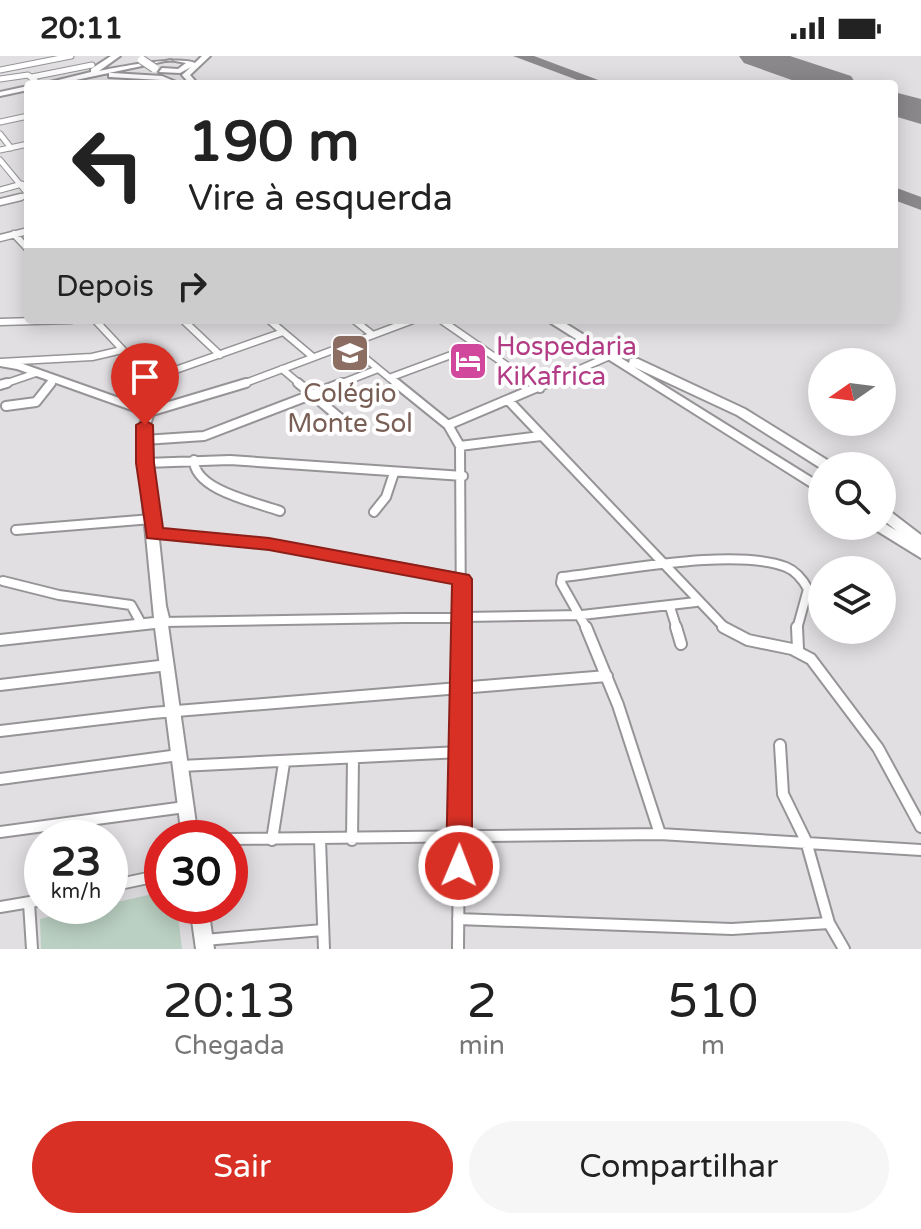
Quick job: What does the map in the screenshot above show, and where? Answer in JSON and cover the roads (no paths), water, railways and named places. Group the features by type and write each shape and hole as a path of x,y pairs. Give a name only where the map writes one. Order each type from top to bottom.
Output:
{"main road":[{"path":"119,56 109,66 128,68"},
{"path":"65,80 99,70 119,56"},
{"path":"75,80 189,56"},
{"path":"190,80 186,75 206,56"},
{"path":"139,57 175,80"},
{"path":"128,68 119,75 149,77 158,69 183,70 191,61 173,58"},
{"path":"65,80 128,68"},
{"path":"80,79 108,75 167,80"},
{"path":"0,95 24,90"},
{"path":"558,324 808,481"},
{"path":"570,324 632,361 718,399 808,455"},
{"path":"691,408 731,426 744,423 742,416 718,399"},
{"path":"808,456 783,442 768,446 773,455 808,480"},
{"path":"896,523 921,542"},
{"path":"896,537 921,553"}],"street":[{"path":"0,70 71,56"},
{"path":"32,77 92,65"},
{"path":"0,79 26,75 35,80"},
{"path":"0,122 24,117"},
{"path":"0,134 11,148"},
{"path":"0,150 24,145"},
{"path":"0,160 23,182 0,190"},
{"path":"0,202 24,195"},
{"path":"0,238 24,232"},
{"path":"14,234 24,245"},
{"path":"0,322 24,321"},
{"path":"99,324 150,379 145,463 188,820"},
{"path":"187,324 220,355"},
{"path":"274,324 313,357"},
{"path":"359,324 373,335"},
{"path":"0,363 149,412 201,398 402,324"},
{"path":"447,324 540,388"},
{"path":"150,379 283,332"},
{"path":"348,344 448,425 460,446 463,476 458,949"},
{"path":"389,378 478,345"},
{"path":"0,363 92,357 122,350"},
{"path":"448,425 610,356"},
{"path":"282,369 352,428"},
{"path":"144,440 204,436 378,369"},
{"path":"0,385 36,373"},
{"path":"6,406 36,402 54,379"},
{"path":"509,401 668,568 696,602 728,631 744,640 777,649 798,649 821,670 878,748 921,827"},
{"path":"460,446 541,436"},
{"path":"145,463 194,460 463,476"},
{"path":"194,460 194,470 204,483 280,511"},
{"path":"374,512 386,497 394,473"},
{"path":"16,530 152,519"},
{"path":"154,533 269,544 462,579"},
{"path":"660,834 607,676 582,615 561,583 562,577 746,563 789,568 808,589 797,626 798,649"},
{"path":"3,581 59,595 131,605 141,623"},
{"path":"0,640 141,623 582,615 696,602"},
{"path":"670,607 681,644"},
{"path":"0,685 168,665"},
{"path":"0,731 174,710 461,690 607,676"},
{"path":"780,745 783,794 806,841 829,923 844,949"},
{"path":"0,779 180,761 284,763 460,752"},
{"path":"352,840 353,758"},
{"path":"272,840 284,763"},
{"path":"0,832 186,807"},
{"path":"248,839 660,834 921,850"},
{"path":"320,840 324,949"},
{"path":"0,907 24,904"},
{"path":"458,919 732,929 829,923"},
{"path":"32,949 34,924"},
{"path":"201,924 204,945 323,930"}],"place":[{"name":"Colégio Monte Sol","path":"350,353"},
{"name":"Hospedaria KiKafrica","path":"468,361"}]}
